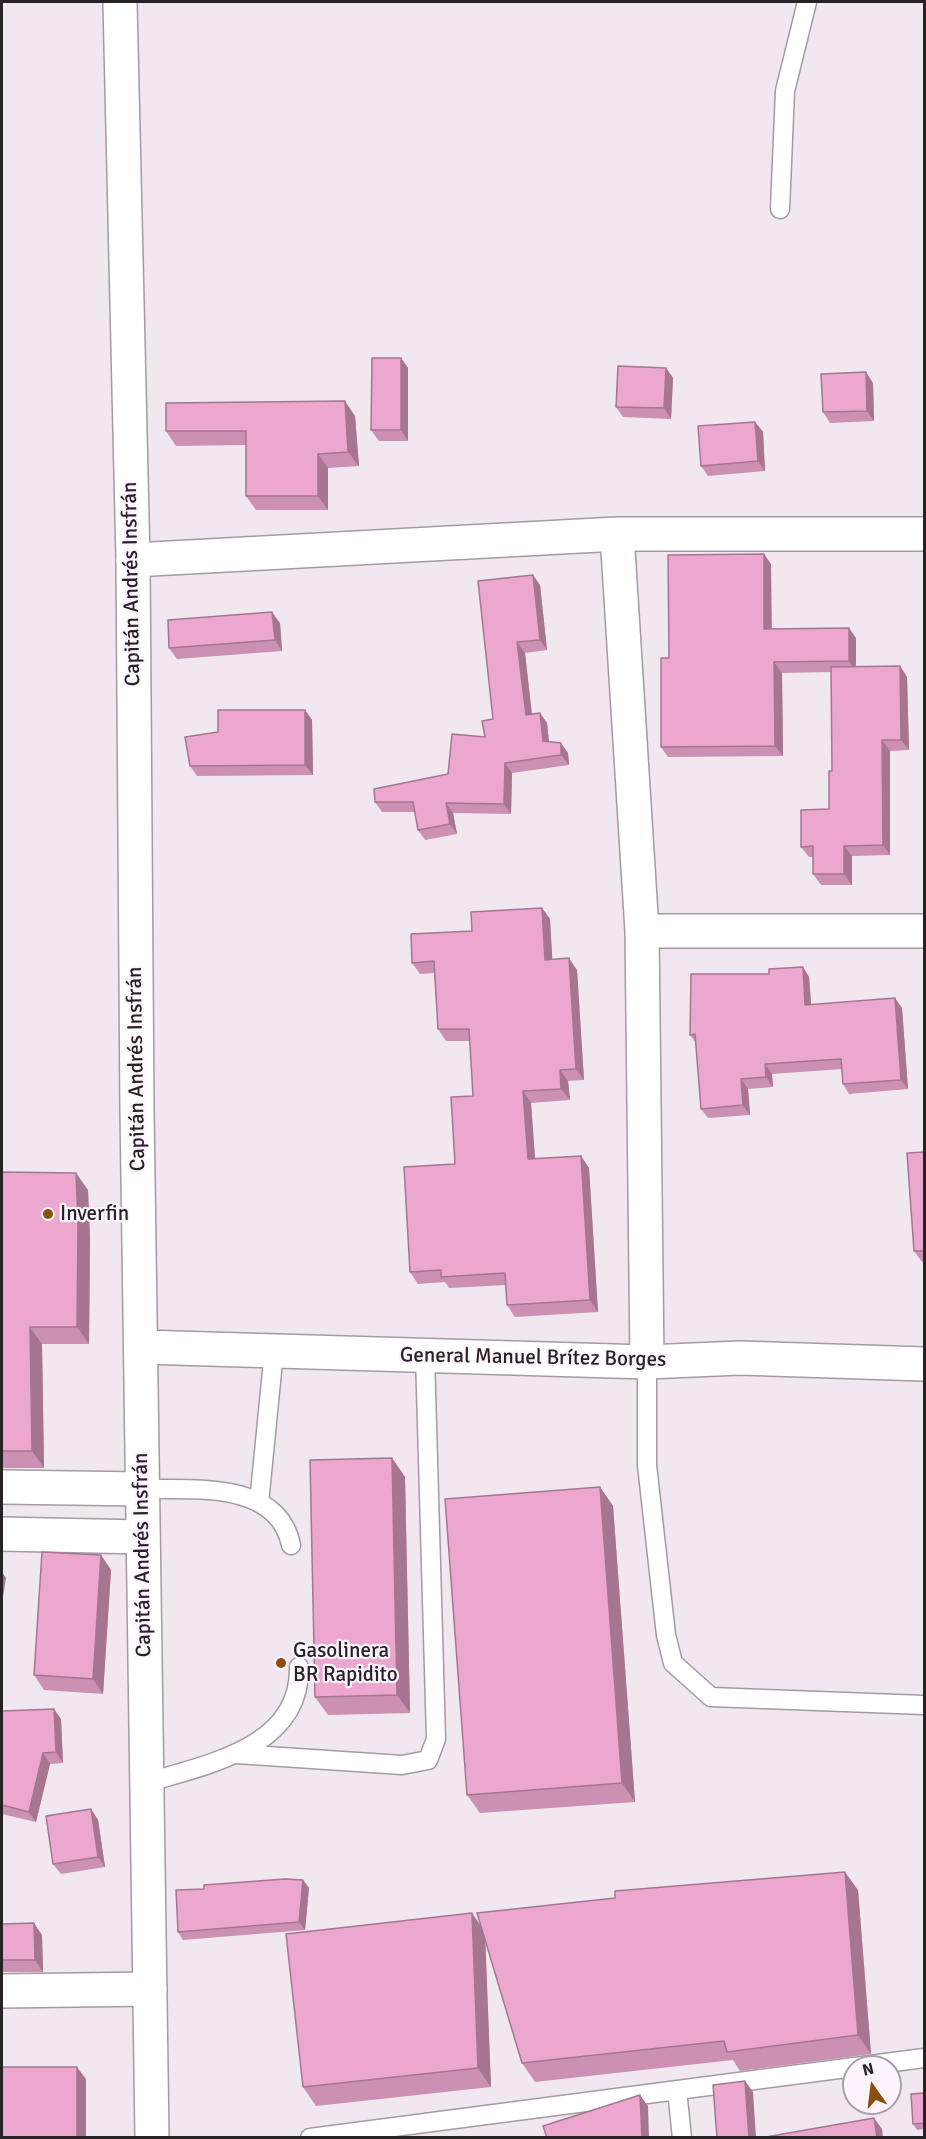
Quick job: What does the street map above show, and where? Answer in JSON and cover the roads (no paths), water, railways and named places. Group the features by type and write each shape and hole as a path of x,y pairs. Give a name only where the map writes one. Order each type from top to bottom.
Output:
{"street":[{"name":"Capitán Andrés Insfrán","path":"120,2 133,560 142,1537 152,2138"},
{"path":"617,534 642,930 647,1362"},
{"path":"133,560 617,534 924,534"},
{"path":"642,930 924,931"},
{"name":"General Manuel Brítez Borges","path":"142,1347 647,1362 740,1358 924,1364"},
{"path":"2,1487 142,1489"},
{"path":"2,1534 142,1537"},
{"path":"2,1991 150,1989"}],"lane":[{"path":"780,208 786,91 807,2"},
{"path":"259,1503 274,1351"},
{"path":"237,1754 402,1765 428,1760 436,1739 425,1356"},
{"path":"647,1362 647,1465 666,1635 673,1663 711,1698 924,1705"},
{"path":"142,1489 204,1490 237,1494 277,1514 289,1533 291,1545"},
{"path":"146,1783 237,1754 271,1733 288,1713 299,1679 299,1667"},
{"path":"902,2061 924,2058"},
{"path":"310,2138 842,2069"},
{"path":"677,2090 682,2138"}],"place":[{"name":"Inverfin","path":"48,1214"},
{"name":"Gasolinera BR Rapidito","path":"281,1663"}]}
